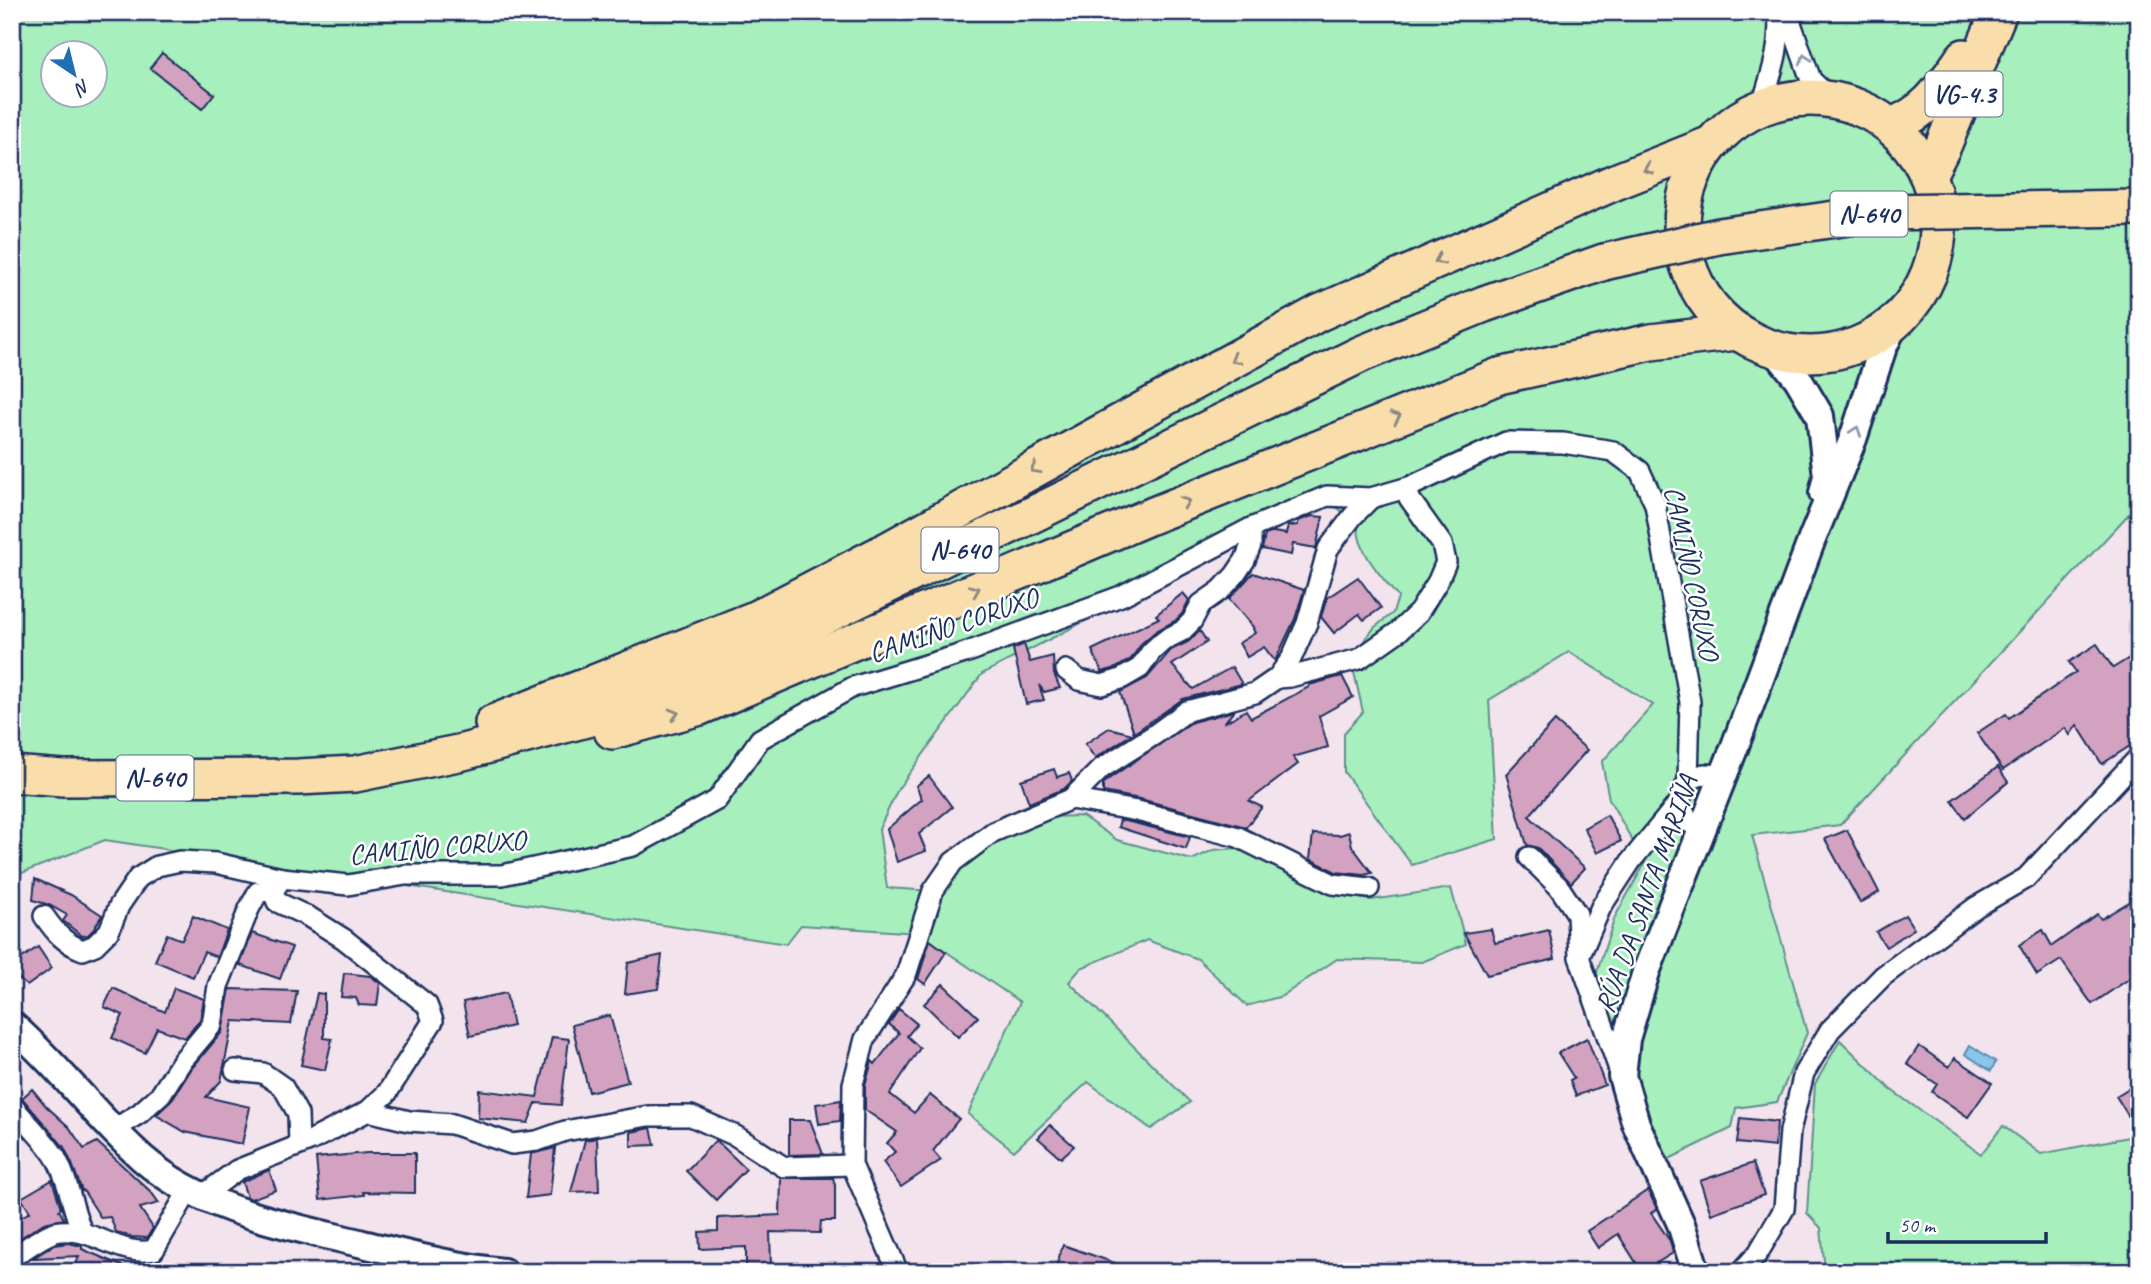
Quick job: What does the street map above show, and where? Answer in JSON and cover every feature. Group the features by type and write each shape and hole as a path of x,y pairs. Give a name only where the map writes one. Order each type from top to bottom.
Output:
{"highway":[{"name":"VG-4.3","path":"1891,126 1911,119 1942,89 1992,12"},
{"name":"VG-4.3","path":"1928,175 1943,146 1999,12"},
{"path":"1794,99 1832,100 1862,108 1891,126 1911,146 1928,175 1934,192 1938,235 1934,259 1919,294 1895,323 1866,342 1832,352 1798,354 1774,349 1737,332 1707,302 1697,287 1686,259 1682,227 1685,197 1696,167 1711,144 1732,124 1761,108 1794,99"},
{"path":"298,777 369,749 500,722 755,619 884,552 1319,313 1615,182 1711,144"},
{"name":"N-640","path":"12,774 63,778 298,777 355,774 463,752 605,714 745,655 1361,354 1484,304 1604,262 1719,236 1883,212 2139,208"},
{"path":"298,777 332,788 451,773 700,707 1146,518 1499,376 1651,342 1737,332"}],"street":[{"path":"1761,108 1777,59 1778,12"},
{"path":"1787,12 1811,80 1832,100"},
{"name":"RÚA DA SANTA MARIÑA","path":"1696,1272 1681,1224 1636,1124 1622,1076 1626,1039 1646,972 1703,830 1812,539 1853,439 1883,348 1895,323"},
{"name":"RÚA DA SANTA MARIÑA","path":"1774,349 1798,379 1819,416 1826,476 1812,539"},
{"name":"CAMIÑO CORUXO","path":"44,916 70,946 83,950 95,945 109,931 119,906 138,878 157,866 180,861 216,863 277,885 348,885 405,875 502,875 633,846 717,800 760,739 853,687 965,653 1121,596 1251,528 1327,496 1371,498 1409,488 1506,442 1563,443 1613,451 1640,471 1655,504 1690,702 1688,780"},
{"path":"1277,678 1359,659 1399,631 1419,612 1446,562 1442,544 1409,499 1409,488"},
{"path":"898,1272 852,1165 853,1084 865,1039 906,975 933,891 953,862 993,832 1071,800 1102,768 1187,711 1255,693 1277,678 1291,659 1307,623 1328,549 1353,516 1371,498"},
{"path":"1066,670 1079,680 1102,685 1121,679 1140,668 1151,652 1164,640 1182,631 1192,621 1201,604 1221,590 1235,575 1251,545 1251,528"},
{"path":"1741,1272 1758,1253 1784,1209 1790,1131 1804,1073 1830,1030 1883,976 1976,907 2026,878 2139,757"},
{"path":"1579,957 1601,907 1631,861 1679,802 1688,780 1704,774 1724,775"},
{"path":"1071,800 1138,811 1238,837 1334,884 1369,888"},
{"path":"1679,802 1690,823 1703,830"},
{"path":"1529,857 1559,887 1577,914 1579,957 1622,1076"},
{"path":"12,1257 54,1233 82,1232 140,1253 154,1250 196,1193 237,1170 299,1145 368,1111 387,1093 433,1021 427,1004 344,939 309,917 277,902 277,885 258,892 218,986 212,1025 182,1061 161,1094 140,1113 113,1130"},
{"path":"12,1025 40,1050 113,1130 157,1170 196,1193 259,1219 466,1268 503,1272"},
{"path":"234,1070 263,1073 284,1087 298,1114 299,1145"},
{"path":"12,1105 56,1157 69,1187 74,1212 82,1232"},
{"path":"368,1111 409,1121 452,1124 512,1144 537,1141 565,1131 638,1118 691,1116 736,1136 784,1167 852,1165"}],"green space":[{"path":"12,12 2139,12 2139,503 1840,825 1752,835 1807,1033 1777,1102 1736,1108 1732,1128 1655,1166 1591,990 1615,917 1645,863 1609,799 1602,762 1653,705 1569,652 1489,700 1497,839 1412,865 1344,772 1344,733 1363,712 1354,672 1366,638 1393,613 1398,597 1361,544 1358,524 1325,498 982,674 898,789 879,829 887,888 933,891 991,845 1048,817 1082,816 1117,840 1192,860 1213,850 1238,848 1332,894 1371,900 1451,888 1466,944 1422,962 1337,959 1282,996 1247,1006 1198,959 1147,940 1081,968 1069,982 1190,1102 1151,1129 1088,1082 1014,1151 968,1114 1020,1002 919,933 801,925 786,944 105,840 12,877"},
{"path":"1840,1040 1890,1089 1981,1154 2003,1126 2041,1154 2139,1135 2139,1272 1825,1272 1821,1228 1807,1213 1815,1084"}],"water":[{"path":"1970,1045 1996,1062 1991,1071 1965,1054"}],"building":[{"path":"162,53 214,94 202,109 150,68"},
{"path":"1312,516 1323,517 1316,548 1293,544 1291,555 1262,549 1265,535 1274,532 1286,534 1288,526 1298,525 1298,521"},
{"path":"1253,573 1304,590 1295,619 1275,661 1264,647 1247,657 1239,643 1255,633 1254,628 1229,599"},
{"path":"1358,577 1381,608 1364,620 1359,614 1334,633 1321,617 1327,598"},
{"path":"1183,593 1189,600 1175,621 1156,631 1142,643 1131,659 1102,672 1092,650 1159,618 1156,615"},
{"path":"1200,631 1207,642 1172,665 1193,689 1232,667 1242,684 1183,699 1134,733 1120,692 1147,678 1171,650 1188,642"},
{"path":"1024,644 1030,662 1053,656 1054,674 1060,688 1044,692 1039,685 1044,700 1026,704 1013,649"},
{"path":"2097,644 2113,668 2139,652 2139,740 2102,764 2077,725 2070,735 2065,728 2003,770 1977,733 2006,714 2009,718 2076,672 2069,662"},
{"path":"1342,676 1353,697 1319,716 1328,747 1293,757 1298,764 1249,801 1262,807 1246,827 1103,792 1103,784 1110,778 1192,722 1234,711 1224,723 1246,710 1251,718 1309,685"},
{"path":"1555,721 1587,750 1529,816 1585,868 1571,883 1538,848 1527,845 1506,774"},
{"path":"1109,728 1132,734 1095,758 1085,744"},
{"path":"1998,767 2008,782 1965,818 1952,800"},
{"path":"1054,769 1057,777 1069,773 1072,781 1064,789 1029,803 1021,780"},
{"path":"929,776 952,807 919,834 926,851 897,862 887,829 922,799 916,786"},
{"path":"1607,815 1621,841 1597,853 1584,828"},
{"path":"1120,820 1190,837 1186,849 1118,827"},
{"path":"1847,830 1879,892 1860,903 1825,839"},
{"path":"1349,832 1352,846 1372,873 1364,875 1336,872 1310,859 1313,834 1340,835"},
{"path":"35,879 71,895 102,915 94,929 88,935 82,936 63,921 67,915 33,900"},
{"path":"2139,896 2139,972 2092,1004 2061,960 2037,975 2019,945 2043,930 2052,946 2097,914 2101,919"},
{"path":"1905,915 1914,929 1886,947 1876,932"},
{"path":"193,916 227,930 217,957 204,952 193,977 155,961 167,934 182,940"},
{"path":"1491,929 1495,943 1549,930 1555,959 1487,975 1464,933"},
{"path":"252,933 292,947 280,979 240,965"},
{"path":"930,940 946,952 925,984 918,979"},
{"path":"38,947 52,968 27,986 12,973 12,965"},
{"path":"662,955 658,989 625,994 628,963"},
{"path":"344,973 370,976 380,983 377,1006 359,1005 356,998 341,997"},
{"path":"943,984 978,1017 958,1037 924,1004"},
{"path":"113,988 165,1012 174,988 204,999 200,1020 185,1038 157,1028 145,1053 112,1038 123,1015 104,1007"},
{"path":"230,989 297,991 291,1024 233,1021 221,1081 206,1097 250,1107 242,1144 185,1132 156,1115 171,1101 192,1068 222,1032"},
{"path":"317,993 324,994 324,1038 332,1039 325,1070 301,1065"},
{"path":"506,993 513,1026 470,1036 463,1002"},
{"path":"899,1009 917,1024 907,1036 920,1048 890,1094 914,1113 930,1095 959,1119 933,1151 941,1160 901,1187 883,1162 895,1152 887,1143 897,1132 865,1110 865,1086 872,1061 875,1064 899,1033 889,1024"},
{"path":"610,1015 628,1082 589,1092 572,1025"},
{"path":"552,1037 569,1039 561,1105 536,1103 528,1123 478,1118 479,1090 537,1097"},
{"path":"1587,1038 1605,1085 1576,1096 1570,1080 1574,1078 1558,1053"},
{"path":"1919,1046 1949,1067 1955,1058 1992,1083 1968,1117 1932,1092 1937,1084 1907,1064"},
{"path":"2139,1082 2139,1133 2116,1096"},
{"path":"32,1089 69,1127 84,1149 97,1142 151,1192 159,1203 140,1208 153,1228 147,1238 116,1232 110,1217 101,1218 82,1191 64,1147 22,1098"},
{"path":"841,1100 840,1121 819,1124 816,1104"},
{"path":"1740,1118 1777,1122 1775,1147 1737,1143"},
{"path":"789,1120 810,1120 823,1154 789,1155"},
{"path":"1050,1125 1074,1146 1061,1158 1038,1138"},
{"path":"651,1128 655,1145 631,1146 631,1132"},
{"path":"597,1138 599,1191 571,1192 585,1140"},
{"path":"716,1140 746,1169 716,1200 686,1171"},
{"path":"555,1148 550,1195 526,1198 531,1154"},
{"path":"367,1153 415,1153 415,1193 363,1192 364,1195 320,1200 316,1158"},
{"path":"1753,1163 1764,1195 1711,1214 1700,1181"},
{"path":"269,1170 276,1190 251,1199 247,1197 242,1182"},
{"path":"781,1178 833,1178 835,1221 821,1221 820,1233 770,1232 771,1266 746,1268 746,1247 700,1249 699,1232 718,1231 718,1218 780,1215"},
{"path":"52,1180 61,1208 59,1210 64,1219 44,1223 14,1242 12,1222 30,1212 21,1198"},
{"path":"1648,1190 1657,1209 1651,1213 1670,1241 1673,1253 1642,1272 1618,1234 1598,1248 1587,1231"},
{"path":"68,1243 82,1246 82,1249 136,1272 73,1272 79,1256 33,1258 54,1245"},
{"path":"1063,1245 1132,1269 1132,1272 1054,1272"}]}
